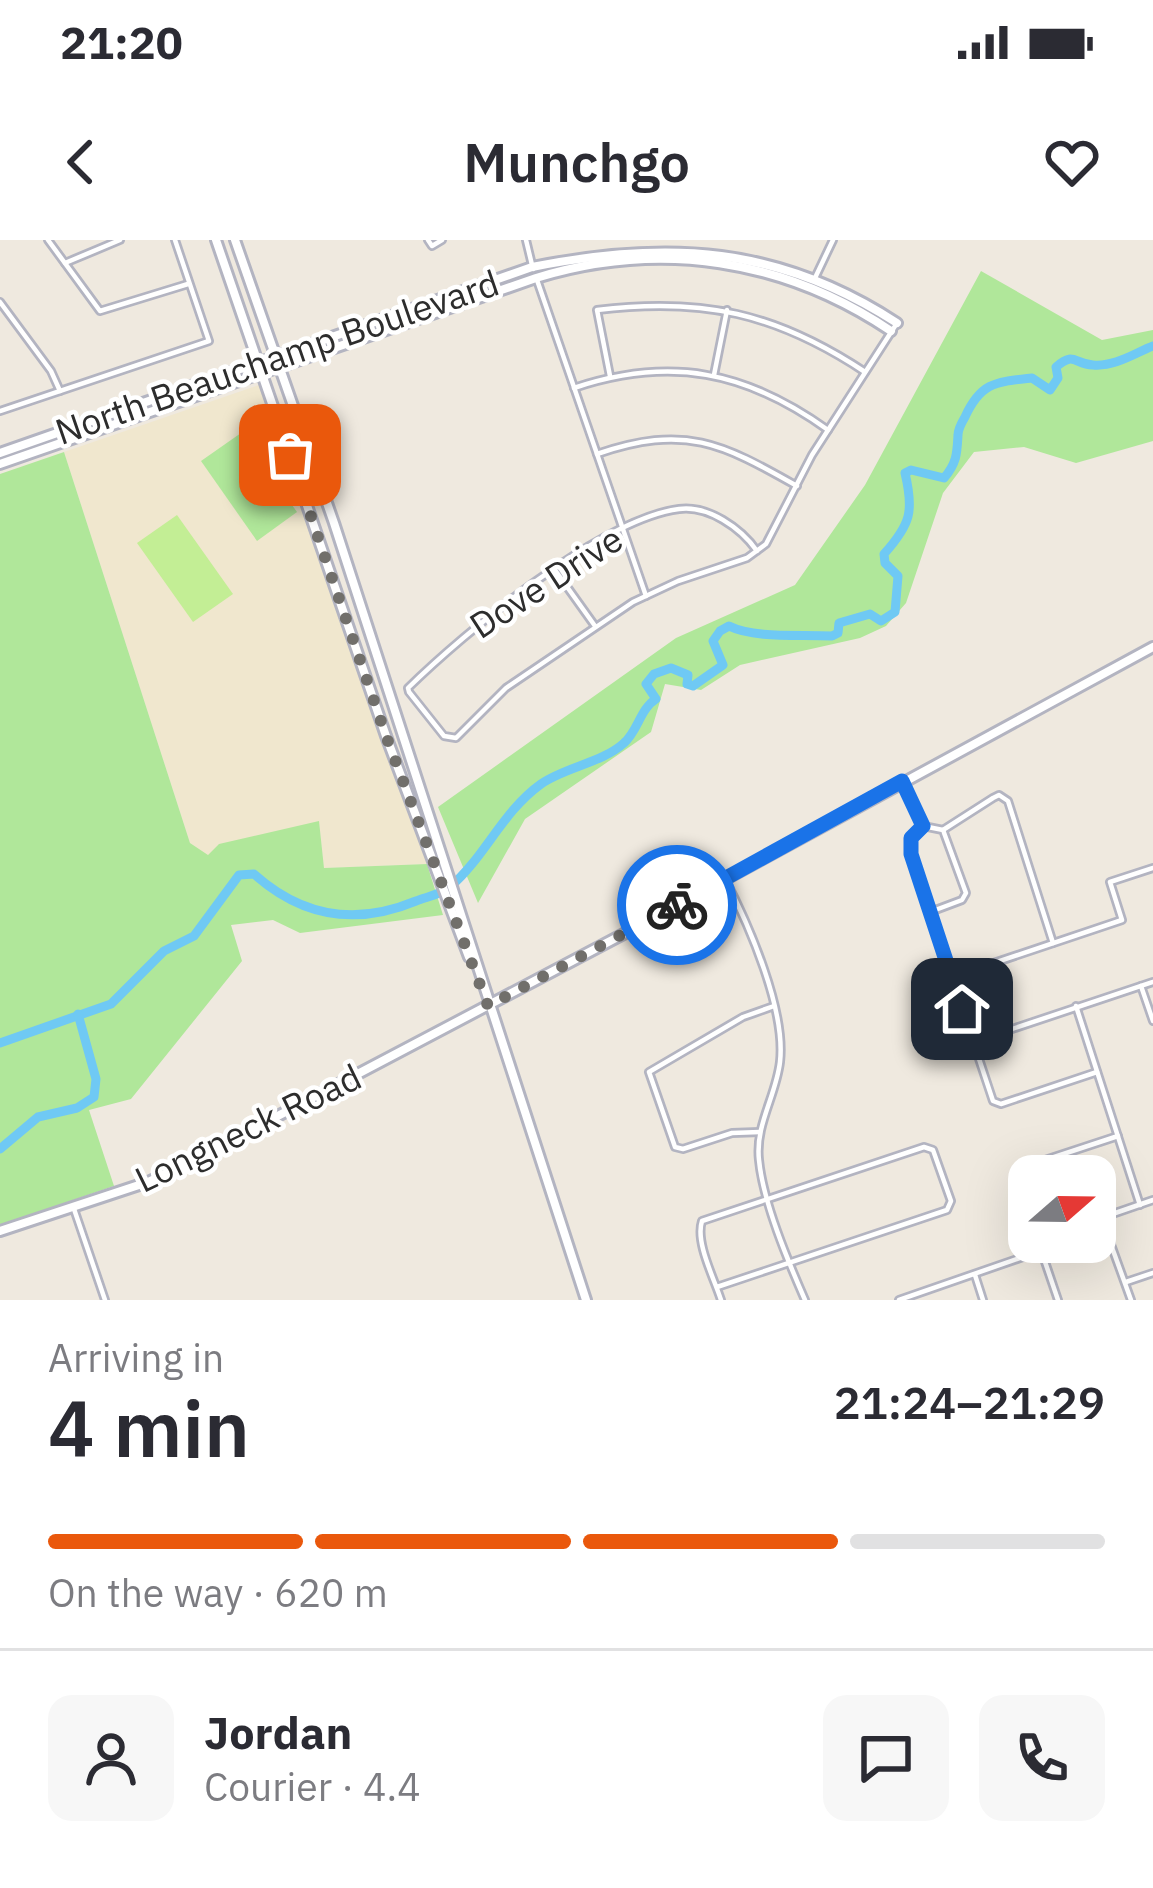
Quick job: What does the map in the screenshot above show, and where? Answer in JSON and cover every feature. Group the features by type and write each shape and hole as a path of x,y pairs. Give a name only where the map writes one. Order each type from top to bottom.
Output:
{"street":[{"path":"48,240 100,311 189,283"},
{"path":"65,263 120,240"},
{"path":"0,411 209,341 175,240"},
{"path":"216,240 386,736 440,863"},
{"path":"236,240 334,523 440,863 586,1300"},
{"path":"430,243 442,240"},
{"path":"526,240 646,596"},
{"path":"813,282 833,240"},
{"name":"North Beauchamp Boulevard","path":"0,454 534,272 623,248 694,247 754,257 813,282 894,327"},
{"name":"North Beauchamp Boulevard","path":"0,464 262,375 534,272"},
{"path":"0,302 51,371 60,392"},
{"path":"610,376 597,310 670,303 727,310 816,341 865,372"},
{"path":"714,375 727,310"},
{"path":"555,570 596,626 646,596 758,551 778,528 828,430 894,327"},
{"path":"574,388 610,376 656,370 714,375 777,398 828,430"},
{"path":"597,454 650,439 688,439 729,449 797,487"},
{"name":"Dove Drive","path":"596,626 506,688 456,738 445,736 408,688 452,644 603,536 623,528 670,511 692,509 735,527 758,551"},
{"name":"Longneck Road","path":"0,1232 176,1169 1153,647"},
{"path":"902,781 923,826"},
{"path":"923,826 943,830 993,798 1004,797 1053,943"},
{"path":"923,826 910,844 996,1104 1097,1072"},
{"path":"930,912 965,897 943,830"},
{"path":"952,977 1122,920 1110,882 1153,868"},
{"path":"725,879 742,913 774,1006 780,1059 760,1132 759,1162 805,1300"},
{"path":"973,1042 1153,982"},
{"path":"1141,986 1153,1021"},
{"path":"760,1132 740,1132 675,1148 650,1072 743,1018 774,1006"},
{"path":"1076,1006 1140,1205"},
{"path":"1060,1155 1118,1136"},
{"path":"717,1287 950,1208 931,1147 700,1223 699,1232 721,1300"},
{"path":"1116,1212 1153,1200"},
{"path":"74,1207 105,1300"},
{"path":"1116,1259 1132,1300"},
{"path":"899,1300 1012,1263"},
{"path":"1045,1263 1058,1300"},
{"path":"1126,1282 1153,1273"},
{"path":"975,1275 983,1300"}],"shaded area":[{"path":"259,385 427,864 324,868 319,822 208,856 190,843 64,452"}],"green space":[{"path":"981,271 1102,340 1153,330 1153,441 1076,463 1024,447 974,452 943,493 906,603 886,626 860,638 740,665 701,690 665,684 651,732 525,819 478,903 438,807 676,638 795,585 865,485"},
{"path":"241,433 297,512 257,541 201,461"},
{"path":"64,452 190,843 208,855 219,844 319,821 324,868 427,864 443,915 300,933 273,920 231,925 242,961 131,1099 89,1110 114,1186 0,1225 0,474"},
{"path":"177,515 233,594 193,622 137,543"}],"waterway":[{"path":"0,1043 111,1004 164,951 194,936 239,875 254,874 272,889 311,908 351,915 394,909 447,889 527,795 551,778 624,743 656,699 646,684 654,674 671,668 688,675 687,684 693,686 723,665 713,641 720,631 729,626 765,634 832,636 838,633 839,623 870,614 881,621 895,612 898,576 885,563 884,554 908,516 905,473 911,470 944,478 956,458 961,424 984,390 1032,378 1050,390 1058,378 1056,367 1067,360 1109,364 1153,346"},
{"path":"0,1149 38,1117 77,1108 94,1097 96,1079 78,1014"}],"way so far":[{"path":"290,455 386,736 488,1006 677,905"}],"route":[{"path":"677,905 902,781 923,826 911,838 911,854 962,1009"}]}
